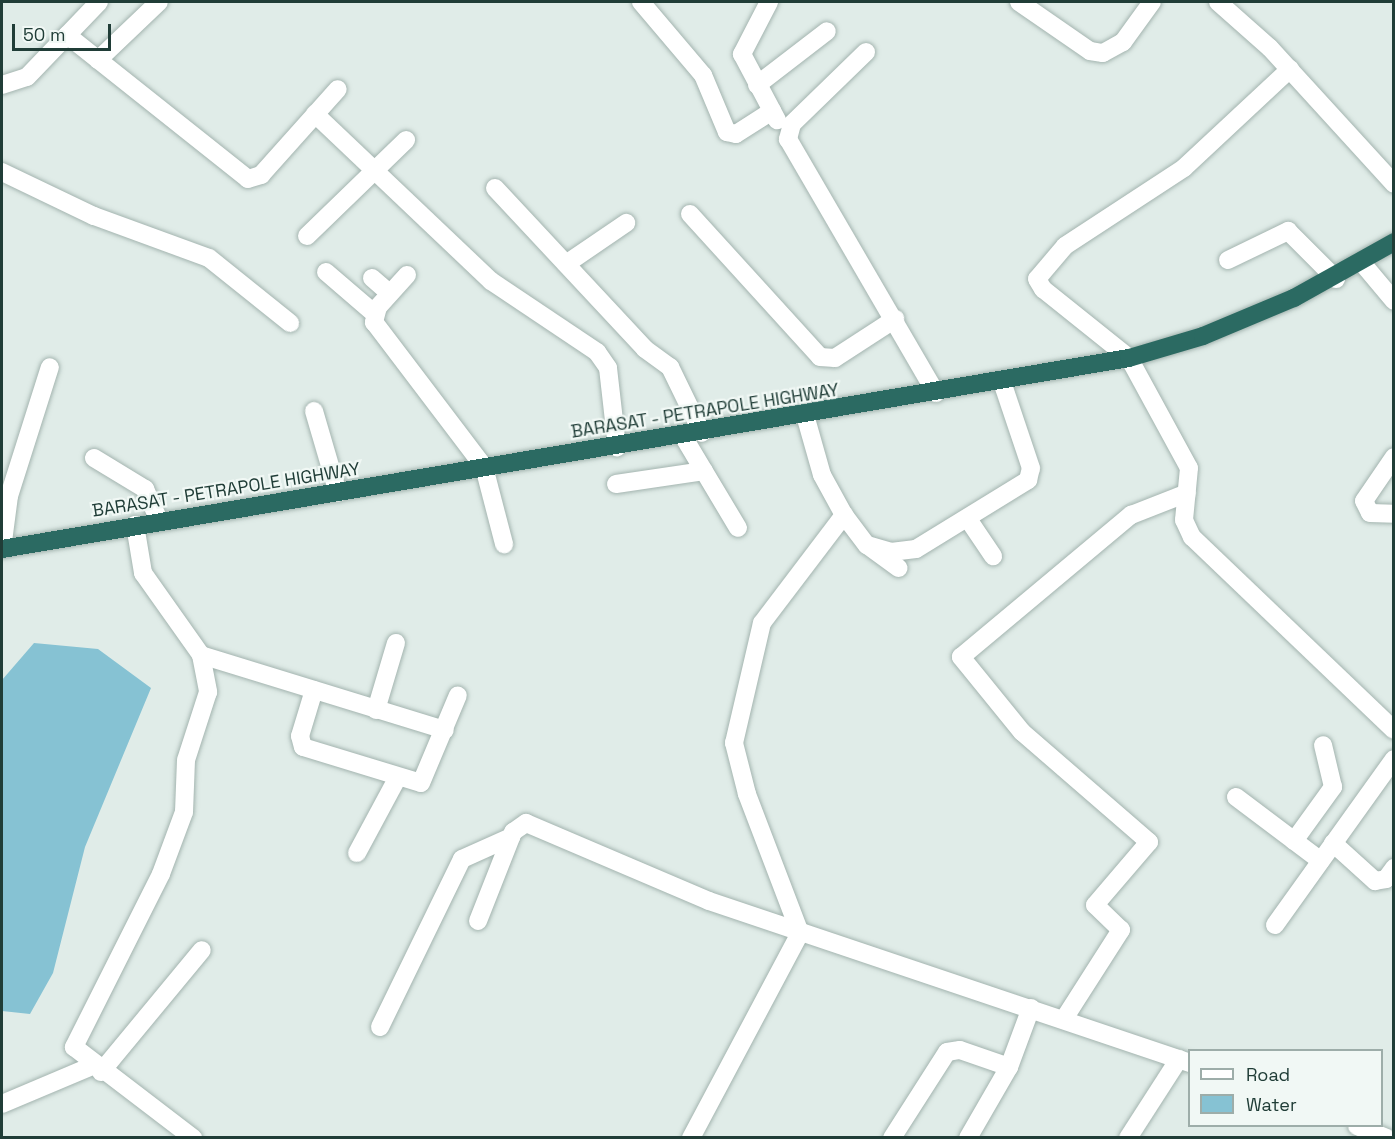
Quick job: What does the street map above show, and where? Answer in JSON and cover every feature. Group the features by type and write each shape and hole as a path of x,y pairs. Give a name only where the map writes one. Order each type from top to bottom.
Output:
{"highway":[{"name":"BARASAT - PETRAPOLE HIGHWAY","path":"2,549 159,521 805,416 1129,358 1203,336 1336,279 1363,264 1394,242"}],"street":[{"path":"2,85 27,77 99,2"},
{"path":"98,60 159,2"},
{"path":"641,2 703,75 727,132 736,134 772,111"},
{"path":"769,2 742,54 788,140 895,319 936,393"},
{"path":"1019,2 1084,47 1103,53 1123,42 1152,2"},
{"path":"1218,2 1290,69 1394,184"},
{"path":"757,85 827,31"},
{"path":"67,35 248,180 261,175 338,89"},
{"path":"788,140 792,124 866,52"},
{"path":"1290,69 1184,168 1118,207 1038,271 1042,289 1129,358 1189,468 1184,519 1192,537 1394,730"},
{"path":"315,114 491,281 597,352 608,368 617,447"},
{"path":"308,236 406,140"},
{"path":"2,172 94,216 209,258 290,322"},
{"path":"495,188 645,349 670,367 702,433"},
{"path":"690,214 820,357 835,358 895,319"},
{"path":"566,264 626,223"},
{"path":"1228,260 1288,231 1336,279"},
{"path":"1363,264 1394,301"},
{"path":"326,272 375,314 378,331 484,468 504,544"},
{"path":"375,314 389,293 407,275"},
{"path":"372,278 389,293"},
{"path":"2,549 9,496 50,367"},
{"path":"867,545 891,552 916,549 968,519 1031,475 1002,382"},
{"path":"314,411 338,493"},
{"path":"805,416 822,474 844,515 867,545 898,568"},
{"path":"683,436 738,528"},
{"path":"1394,457 1364,501 1370,513 1394,514"},
{"path":"94,458 146,489 159,521"},
{"path":"616,484 704,471"},
{"path":"1064,1019 1121,930 1095,905 1149,843 1022,732 961,657 1131,515 1187,493"},
{"path":"691,1137 800,933 747,794 734,743 762,623 844,515"},
{"path":"968,519 993,556"},
{"path":"135,525 147,583 201,655 208,692 186,760 184,812 161,874 74,1043 76,1053 96,1069 193,1137"},
{"path":"376,710 396,643"},
{"path":"201,655 445,730"},
{"path":"314,690 300,736 303,747 398,777 424,781 458,695"},
{"path":"1293,841 1333,787 1323,745"},
{"path":"1275,925 1394,759"},
{"path":"357,853 398,777"},
{"path":"1236,797 1321,861"},
{"path":"478,921 511,837 516,827 526,824 709,901 1184,1061 1128,1137"},
{"path":"380,1027 462,859 511,837"},
{"path":"1333,843 1375,881 1386,879 1394,868"},
{"path":"2,1104 96,1069 202,950"},
{"path":"968,1137 1009,1067 1031,1008"},
{"path":"892,1137 947,1052 960,1050 1009,1067"},
{"path":"1362,1127 1387,1137"}],"water":[{"path":"34,643 98,649 151,688 85,847 53,973 30,1014 2,1011 2,680"}]}
